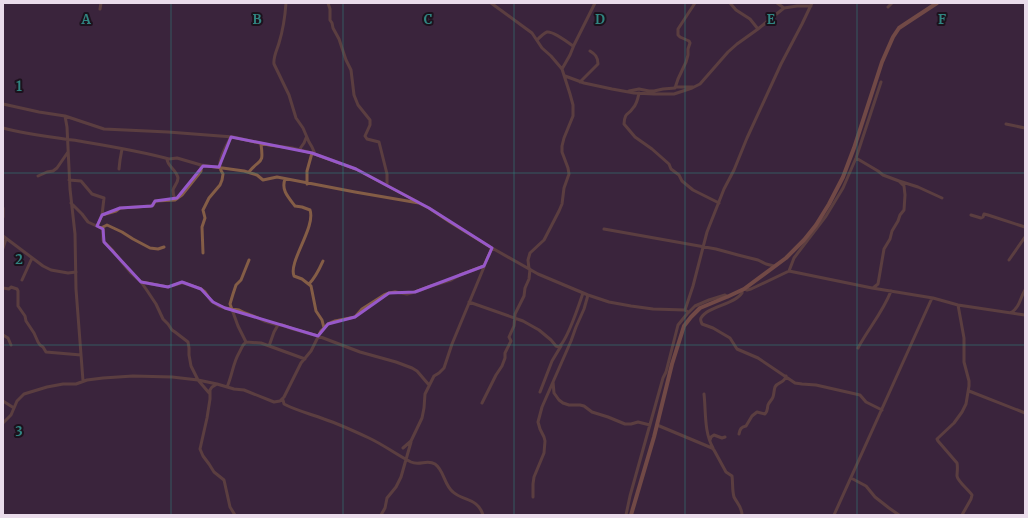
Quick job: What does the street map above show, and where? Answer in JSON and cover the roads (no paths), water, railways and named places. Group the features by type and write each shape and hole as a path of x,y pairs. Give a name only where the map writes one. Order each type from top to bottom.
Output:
{"street":[{"path":"100,9 101,3"},
{"path":"286,3 285,23 274,64 289,95 296,118 303,128 308,142 312,147 313,153 307,171 307,184"},
{"path":"328,3 330,9 330,20 340,39 346,60 351,70 354,95 358,105 370,120 370,125 365,136 367,139 379,142 387,174 387,185"},
{"path":"482,403 505,358 505,354 511,341 509,337 514,326 515,314 524,296 525,288 529,279 529,256 544,240 562,204 564,188 569,174 562,152 564,138 573,116 570,94 562,69 542,48 532,33 497,5 491,3"},
{"path":"562,69 595,3"},
{"path":"676,87 686,62 690,43 678,35 678,29 695,3"},
{"path":"730,3 733,7 750,19 758,29"},
{"path":"888,7 892,3"},
{"path":"779,4 784,8"},
{"path":"565,76 593,86 639,93 662,95 674,94 700,84 725,55 737,44 784,8 811,4"},
{"path":"626,515 678,325 687,311 708,232 724,189 747,138 781,64 811,4"},
{"path":"631,515 657,425 672,364 684,326 700,308 728,297 762,276 788,256 816,225 843,177 882,62 892,38 899,28 935,4"},
{"path":"537,40 546,32 549,32 566,40 573,46"},
{"path":"580,82 598,64 596,56 590,51"},
{"path":"789,271 794,258 826,216 843,188 856,158 881,82"},
{"path":"627,91 639,89 654,91 663,88 695,87"},
{"path":"639,93 638,101 632,110 624,117 624,124 635,137 669,164 671,170 679,175 682,181 693,190 719,203"},
{"path":"3,104 65,116 104,129 231,137 268,146 284,147 313,153 356,169 387,185 429,208 492,248 538,274 609,302 653,309 687,311 709,300 725,295 728,297"},
{"path":"65,116 69,180 75,234 83,381"},
{"path":"1006,124 1025,128"},
{"path":"3,128 21,133 122,149 169,159 177,158 202,166 220,167 249,172 263,180 272,178 285,179 419,203"},
{"path":"299,150 304,143 306,136"},
{"path":"203,253 202,227 205,218 204,210 209,198 222,180 224,174 220,167 222,156 231,137"},
{"path":"249,172 261,160 261,144"},
{"path":"120,169 122,149"},
{"path":"38,176 53,171 57,168 68,152"},
{"path":"167,158 167,162 178,177 173,190 175,200"},
{"path":"856,158 883,175 918,187 942,198"},
{"path":"102,215 111,211 116,211 120,208 150,206 156,201 175,200 182,195 198,175 202,166"},
{"path":"285,179 284,189 295,206 308,208 312,214 292,272 294,276 302,279 311,286 316,311 322,320 324,328"},
{"path":"69,180 81,182 92,194 104,198 99,227"},
{"path":"873,288 878,284 884,249 900,215 904,210 904,186 899,180"},
{"path":"71,203 88,222 103,230 104,242 149,292 163,319 172,330 188,342 188,355 191,366 198,380 210,394"},
{"path":"3,208 3,217"},
{"path":"971,215 981,218 984,214 988,214 1025,227"},
{"path":"99,227 107,225 150,248 158,249 164,247"},
{"path":"604,229 716,248 774,266"},
{"path":"1009,260 1025,237"},
{"path":"3,248 5,238 51,270 68,273 76,272"},
{"path":"381,515 385,508 387,498 398,484 410,441 422,418 425,394 434,376 444,368 452,344 492,248"},
{"path":"788,256 792,263"},
{"path":"22,280 32,258"},
{"path":"246,342 230,304 236,285 241,280 248,260"},
{"path":"309,284 317,274 323,261"},
{"path":"3,423 11,415 17,401 24,394 47,387 63,384 76,384 83,381 103,378 172,376 244,390 274,402 279,402 283,400 300,365 311,351 318,336 330,323 354,317 362,309 389,293 395,292 407,294 415,292 451,280 484,266"},
{"path":"743,289 751,289 789,271 932,298 958,305 1025,315"},
{"path":"141,282 168,287 184,283 203,290 213,302 225,308 239,310 264,321 318,336 360,352 412,368 417,371 429,385"},
{"path":"3,288 9,289 11,287 17,289 18,306 26,316 26,321 38,342 44,347 46,352 81,355"},
{"path":"743,289 738,298 708,311 701,318 702,324 713,328 730,338 737,350 758,358 795,383 816,385 860,395 866,402 882,410"},
{"path":"1010,313 1020,304 1025,290"},
{"path":"858,348 881,311 891,291"},
{"path":"540,392 552,361 566,336 583,293"},
{"path":"533,497 534,490 532,484 544,453 545,441 538,421 545,399 583,312 588,295"},
{"path":"834,515 932,298"},
{"path":"469,302 523,321 539,330 556,346 561,346"},
{"path":"958,305 964,338 964,362 969,381 966,404 958,418 937,439 957,463 957,477 972,495 962,515"},
{"path":"270,346 274,332 278,325"},
{"path":"3,336 8,338 11,344"},
{"path":"227,387 237,356 242,345 246,342 261,343 305,359"},
{"path":"552,361 560,366"},
{"path":"739,434 740,429 746,426 752,416 757,412 765,414 767,412 775,388 783,382 786,376"},
{"path":"553,381 554,393 563,403 584,406 592,412 625,424 638,422 650,425"},
{"path":"217,384 211,389 207,418 200,450 214,472 224,480 230,507 235,515"},
{"path":"968,391 1025,413"},
{"path":"704,394 706,420 710,442 726,472 732,476 732,490 735,499 742,510 742,515"},
{"path":"3,400 14,408"},
{"path":"283,400 284,404 286,405 325,419 367,438 416,464 426,462 434,464 440,470 454,494 480,507 483,515"},
{"path":"657,425 714,450"},
{"path":"707,446 709,445 711,437 714,435 722,438 725,437"},
{"path":"403,448 410,441"},
{"path":"851,478 866,486 875,497 899,515"}]}
